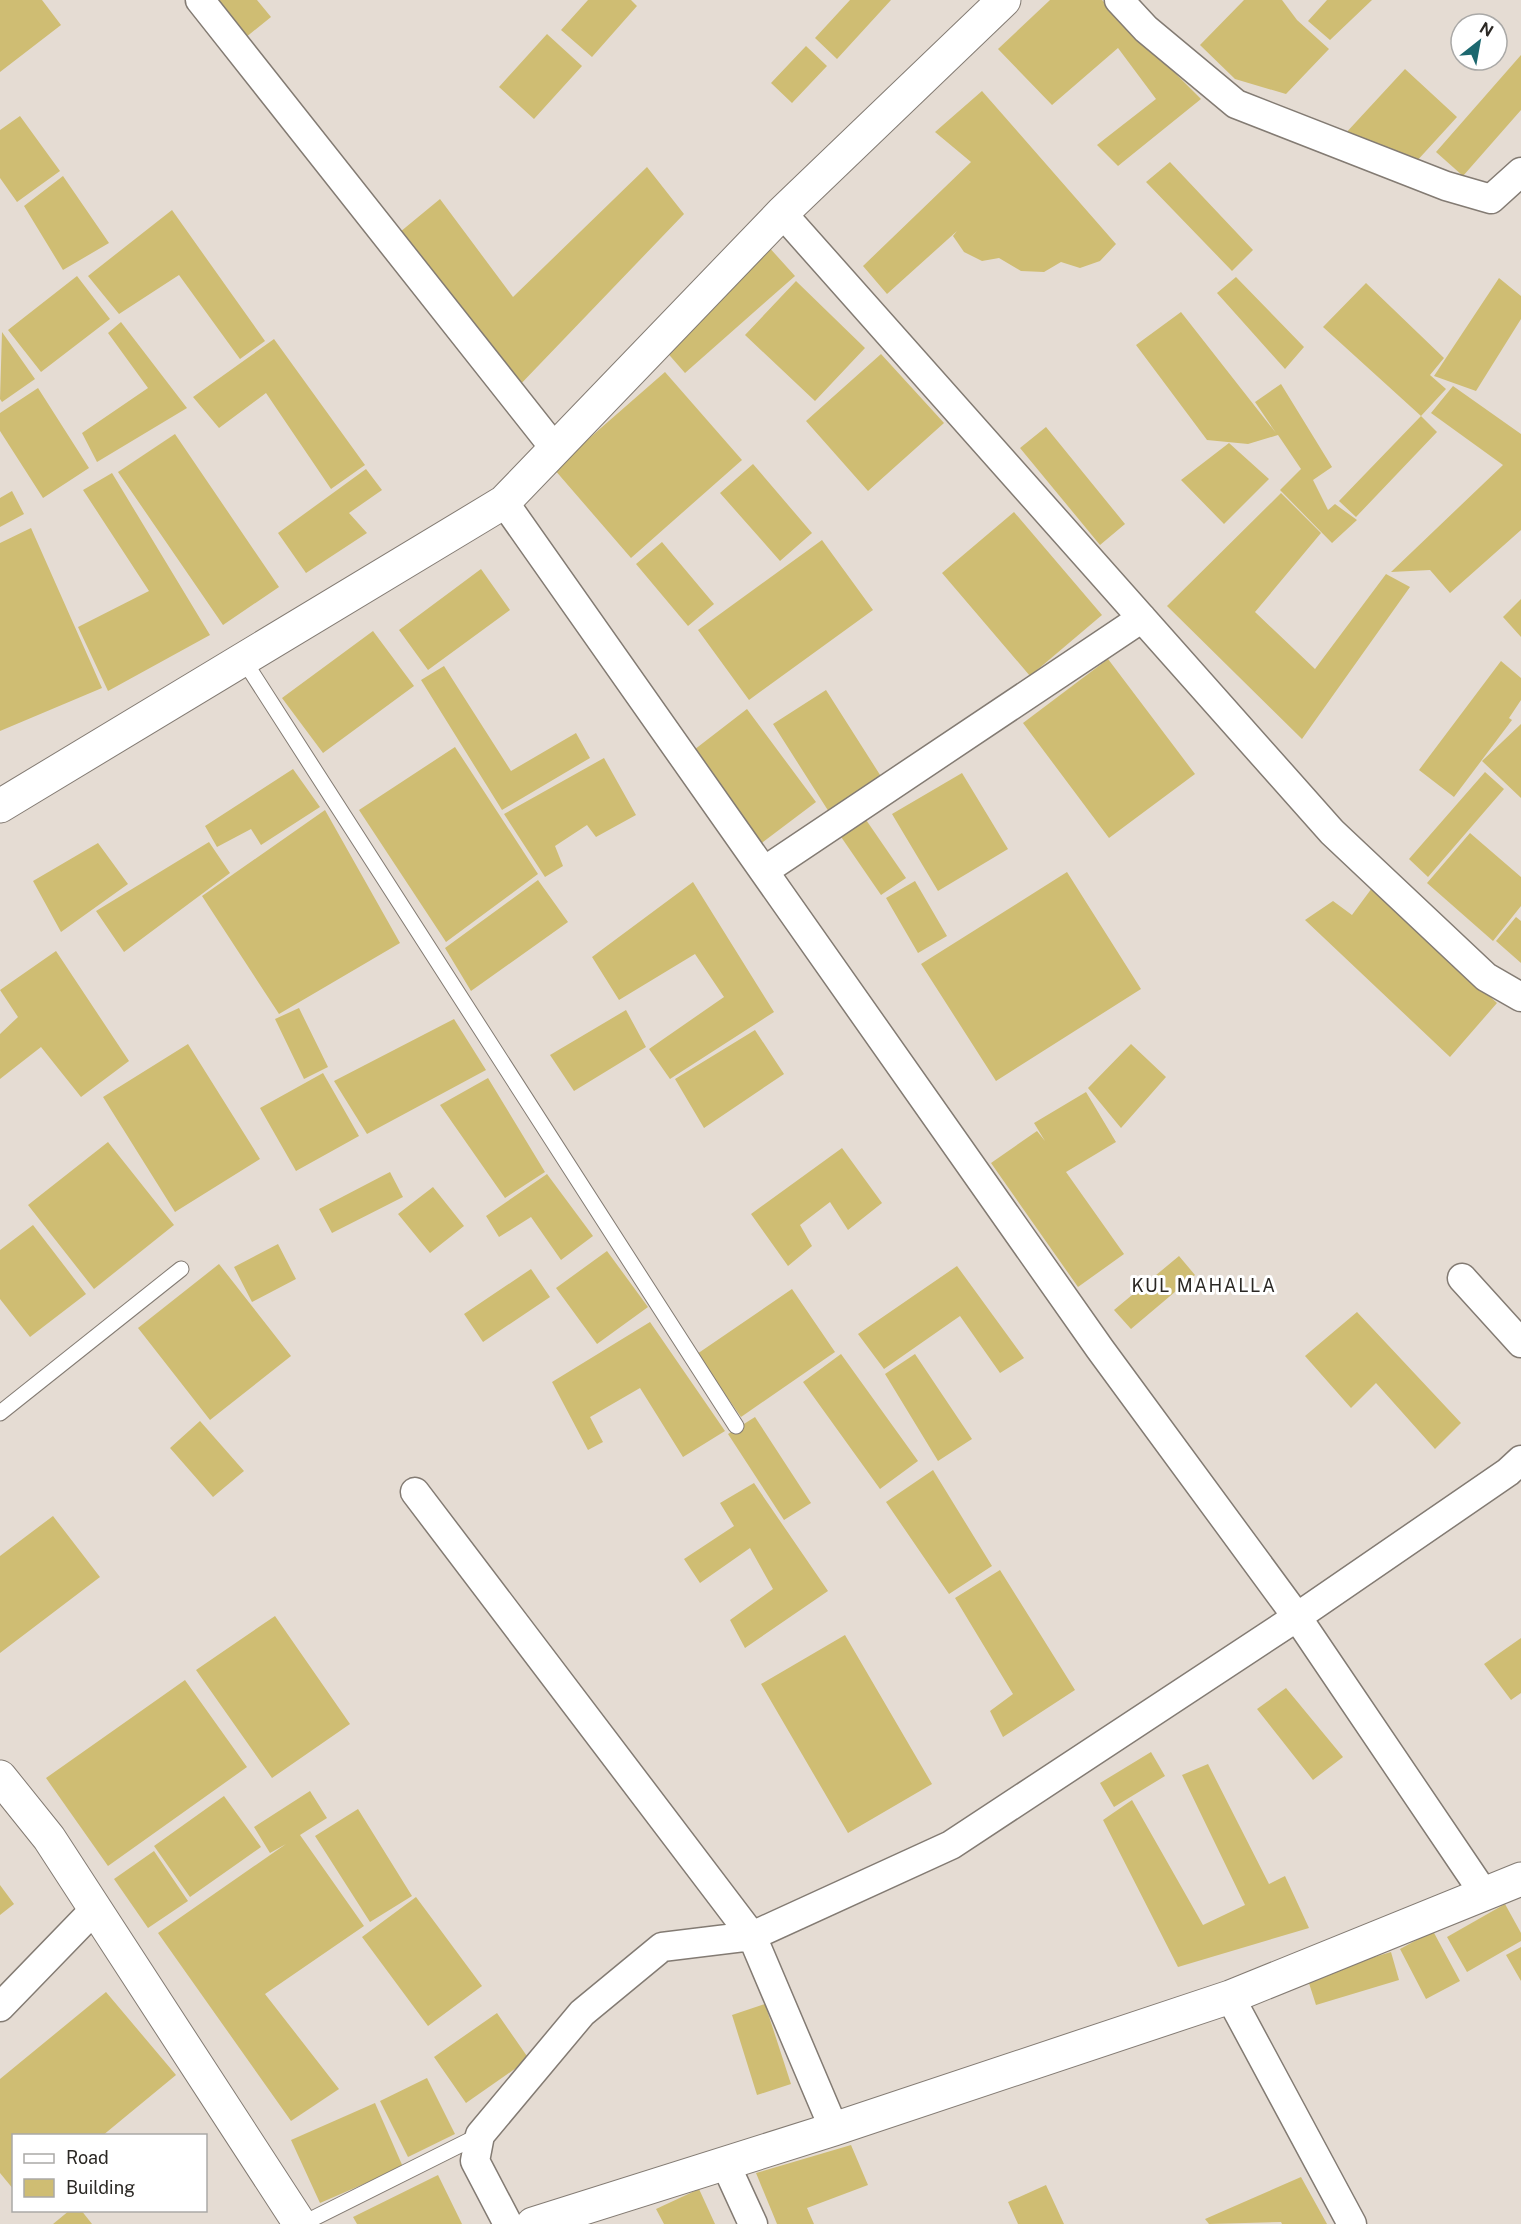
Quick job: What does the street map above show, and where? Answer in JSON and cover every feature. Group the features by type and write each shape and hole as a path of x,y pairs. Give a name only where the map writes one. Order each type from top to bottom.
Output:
{"street":[{"path":"200,0 556,450"},
{"path":"0,806 504,502 783,213 1004,0"},
{"path":"1119,0 1146,29 1236,104 1446,186 1491,199 1521,172"},
{"path":"783,213 1332,832 1486,977 1521,997"},
{"path":"504,502 1100,1348 1297,1617 1485,1895"},
{"path":"764,871 1142,618"},
{"path":"1462,1278 1521,1343"},
{"path":"508,2224 475,2161 480,2135 582,2013 662,1947 752,1936 951,1845 1297,1617 1508,1472 1521,1460"},
{"path":"416,1492 752,1936 834,2129"},
{"path":"0,1777 49,1838 301,2224"},
{"path":"533,2224 834,2129 1230,1997 1521,1879"},
{"path":"0,2007 94,1910"},
{"path":"1230,1997 1352,2224"},
{"path":"725,2163 753,2224"}],"lane":[{"path":"243,659 736,1426"},
{"path":"0,1413 181,1269"},
{"path":"301,2224 480,2135"}],"building":[{"path":"0,0 42,0 61,25 0,72"},
{"path":"215,0 257,0 271,17 245,38"},
{"path":"588,0 631,0 637,6 592,57 561,30"},
{"path":"850,0 891,0 837,59 815,38"},
{"path":"1050,0 1102,0 1201,99 1118,166 1097,145 1156,99 1118,48 1052,105 998,49"},
{"path":"1244,0 1282,0 1297,20 1329,49 1286,94 1235,79 1200,45"},
{"path":"1327,0 1372,0 1330,40 1308,21"},
{"path":"547,34 582,66 534,119 499,87"},
{"path":"806,46 827,66 792,103 771,83"},
{"path":"1521,55 1521,110 1463,176 1436,152 1506,72 1509,72 1509,69"},
{"path":"1405,69 1457,117 1415,163 1344,135"},
{"path":"982,91 1116,244 1100,261 1080,268 1061,262 1044,272 1021,271 999,258 982,261 964,252 953,236 957,231 887,294 863,266 971,162 935,132"},
{"path":"20,116 60,171 17,202 0,178 0,130"},
{"path":"1170,162 1253,250 1232,271 1146,182"},
{"path":"647,167 684,214 515,390 400,232 440,199 513,297"},
{"path":"63,176 109,243 63,270 24,206"},
{"path":"172,210 265,341 240,359 179,275 119,314 88,276"},
{"path":"767,245 795,276 685,373 657,341"},
{"path":"77,276 110,319 41,372 8,330"},
{"path":"1236,277 1304,347 1285,369 1217,293"},
{"path":"1499,278 1521,296 1521,319 1476,391 1434,376"},
{"path":"796,281 865,348 815,401 745,335"},
{"path":"1366,283 1444,358 1430,375 1446,389 1421,416 1323,327"},
{"path":"1181,312 1276,433 1255,402 1281,384 1332,467 1313,480 1328,510 1335,504 1357,520 1332,543 1280,490 1301,469 1278,435 1248,444 1207,440 1136,345"},
{"path":"121,322 187,408 97,462 82,433 148,388 108,333"},
{"path":"2,332 35,379 2,402 0,399"},
{"path":"274,339 365,465 331,489 266,393 219,428 193,397"},
{"path":"881,354 944,423 868,491 806,421"},
{"path":"665,372 742,460 631,558 554,469"},
{"path":"1453,386 1521,434 1521,530 1450,593 1430,570 1391,572 1503,465 1431,413"},
{"path":"38,388 89,468 43,498 0,431 0,413"},
{"path":"1421,416 1437,432 1356,517 1339,501"},
{"path":"1046,427 1125,524 1100,545 1020,448"},
{"path":"175,434 279,587 223,625 118,472"},
{"path":"1229,443 1269,479 1224,524 1181,480"},
{"path":"753,464 812,533 780,561 720,493"},
{"path":"366,469 382,490 349,513 367,533 306,573 278,533"},
{"path":"112,473 210,635 108,691 78,627 149,591 83,490"},
{"path":"12,491 24,514 0,527 0,498"},
{"path":"1281,493 1321,533 1255,612 1315,669 1386,574 1410,587 1302,739 1167,606"},
{"path":"1014,512 1102,615 1030,676 942,573"},
{"path":"31,528 102,688 0,731 0,543"},
{"path":"822,540 873,610 749,700 698,630"},
{"path":"662,542 714,604 688,626 636,564"},
{"path":"481,569 510,610 428,670 399,630"},
{"path":"1521,599 1521,637 1503,617"},
{"path":"373,631 414,686 323,753 282,698"},
{"path":"1108,659 1195,774 1109,838 1023,723"},
{"path":"1501,661 1521,678 1521,700 1509,718 1512,720 1454,797 1419,770"},
{"path":"444,666 511,771 576,733 590,758 502,810 421,680"},
{"path":"826,690 882,778 829,812 773,724"},
{"path":"747,709 816,802 759,845 690,753"},
{"path":"1521,724 1521,798 1482,761"},
{"path":"455,747 538,874 446,942 359,810"},
{"path":"604,758 636,815 596,837 587,825 555,846 563,866 545,877 504,814"},
{"path":"293,769 320,807 261,845 251,829 217,847 205,826"},
{"path":"1485,772 1504,789 1428,877 1409,859"},
{"path":"962,773 1008,849 938,891 892,814"},
{"path":"325,810 400,943 279,1014 202,896"},
{"path":"862,814 906,878 881,895 837,831"},
{"path":"1470,833 1521,877 1521,906 1493,941 1427,883"},
{"path":"209,842 230,873 124,952 96,911"},
{"path":"98,843 128,884 61,932 33,881"},
{"path":"1067,872 1141,989 996,1081 921,964"},
{"path":"538,880 568,922 471,991 445,948"},
{"path":"915,881 947,936 918,953 886,898"},
{"path":"693,882 774,1012 670,1079 649,1049 724,997 695,954 619,1000 592,957"},
{"path":"1372,888 1497,1003 1450,1057 1305,920 1333,901 1352,915"},
{"path":"1516,917 1521,921 1521,963 1496,941"},
{"path":"56,951 129,1061 81,1097 41,1047 0,1079 0,1034 18,1017 0,990"},
{"path":"299,1008 328,1067 304,1079 275,1019"},
{"path":"626,1010 646,1047 574,1091 550,1055"},
{"path":"454,1019 486,1070 367,1134 334,1081"},
{"path":"755,1030 784,1074 704,1128 675,1079"},
{"path":"188,1044 260,1159 175,1212 103,1097"},
{"path":"1131,1044 1166,1077 1121,1128 1088,1088"},
{"path":"323,1073 359,1136 296,1171 260,1108"},
{"path":"488,1078 545,1172 505,1198 440,1105"},
{"path":"1086,1092 1116,1142 1066,1172 1124,1254 1078,1287 991,1163 1037,1131 1045,1141 1034,1123"},
{"path":"108,1142 174,1225 94,1289 28,1205"},
{"path":"842,1148 882,1203 848,1230 830,1202 800,1225 812,1246 788,1266 751,1214"},
{"path":"390,1172 403,1197 332,1233 319,1209"},
{"path":"547,1174 593,1236 561,1260 531,1217 499,1237 486,1216"},
{"path":"433,1187 464,1226 430,1253 398,1214"},
{"path":"33,1225 86,1294 30,1337 0,1299 0,1250"},
{"path":"278,1244 296,1279 252,1302 234,1267"},
{"path":"607,1251 648,1307 597,1344 556,1288"},
{"path":"1179,1256 1195,1275 1131,1329 1114,1310"},
{"path":"219,1264 291,1356 210,1420 138,1328"},
{"path":"957,1266 1024,1358 1000,1373 960,1316 884,1369 858,1334"},
{"path":"531,1269 550,1297 483,1342 464,1314"},
{"path":"792,1289 835,1352 741,1417 697,1354"},
{"path":"1357,1312 1461,1423 1435,1449 1376,1383 1351,1408 1305,1356"},
{"path":"650,1322 725,1431 683,1457 640,1388 590,1417 603,1442 588,1450 552,1382"},
{"path":"841,1354 918,1461 880,1489 803,1382"},
{"path":"915,1354 972,1439 938,1461 885,1374"},
{"path":"755,1417 811,1503 784,1520 728,1434"},
{"path":"200,1421 244,1471 213,1497 170,1448"},
{"path":"933,1470 992,1566 949,1594 886,1502"},
{"path":"754,1483 828,1591 745,1648 730,1620 773,1589 750,1548 700,1583 684,1559 734,1526 720,1503"},
{"path":"53,1516 100,1577 0,1653 0,1556"},
{"path":"1000,1570 1075,1690 1003,1737 990,1711 1013,1694 955,1598"},
{"path":"275,1616 350,1724 272,1778 196,1670"},
{"path":"845,1635 932,1784 848,1833 761,1684"},
{"path":"1521,1638 1521,1693 1511,1700 1484,1664"},
{"path":"185,1680 247,1767 108,1866 46,1778"},
{"path":"1286,1688 1343,1757 1313,1780 1257,1709"},
{"path":"1151,1752 1165,1776 1114,1807 1100,1783"},
{"path":"1208,1764 1269,1884 1285,1876 1309,1928 1178,1967 1103,1820 1132,1800 1203,1925 1245,1905 1182,1775"},
{"path":"310,1791 327,1818 300,1835 364,1926 265,1994 339,2089 291,2121 158,1933 286,1844 270,1853 254,1827"},
{"path":"224,1796 261,1847 190,1897 154,1846"},
{"path":"358,1809 412,1896 370,1922 315,1836"},
{"path":"154,1851 188,1901 148,1928 114,1879"},
{"path":"0,1885 14,1904 0,1915"},
{"path":"416,1897 482,1986 428,2026 362,1937"},
{"path":"1505,1904 1521,1933 1521,1941 1467,1972 1447,1937"},
{"path":"1433,1931 1460,1981 1426,1999 1400,1949"},
{"path":"1521,1947 1521,1981 1506,1955"},
{"path":"1391,1952 1399,1980 1316,2005 1307,1977"},
{"path":"106,1992 176,2075 104,2134 12,2134 12,2188 0,2173 0,2079"},
{"path":"765,2004 791,2084 757,2095 732,2015"},
{"path":"497,2013 529,2059 466,2103 434,2057"},
{"path":"427,2078 455,2134 408,2157 380,2101"},
{"path":"375,2103 403,2167 320,2203 291,2140"},
{"path":"851,2145 868,2185 807,2208 814,2224 777,2224 756,2173"},
{"path":"438,2175 462,2224 357,2224 353,2217"},
{"path":"1301,2177 1327,2224 1282,2224 1281,2222 1209,2224 1205,2219"},
{"path":"1046,2185 1064,2224 1018,2224 1008,2202"},
{"path":"699,2189 715,2224 664,2224 656,2209"},
{"path":"68,2212 83,2212 92,2224 53,2224"}],"district":[{"name":"KUL MAHALLA","path":"1204,1286"}]}
